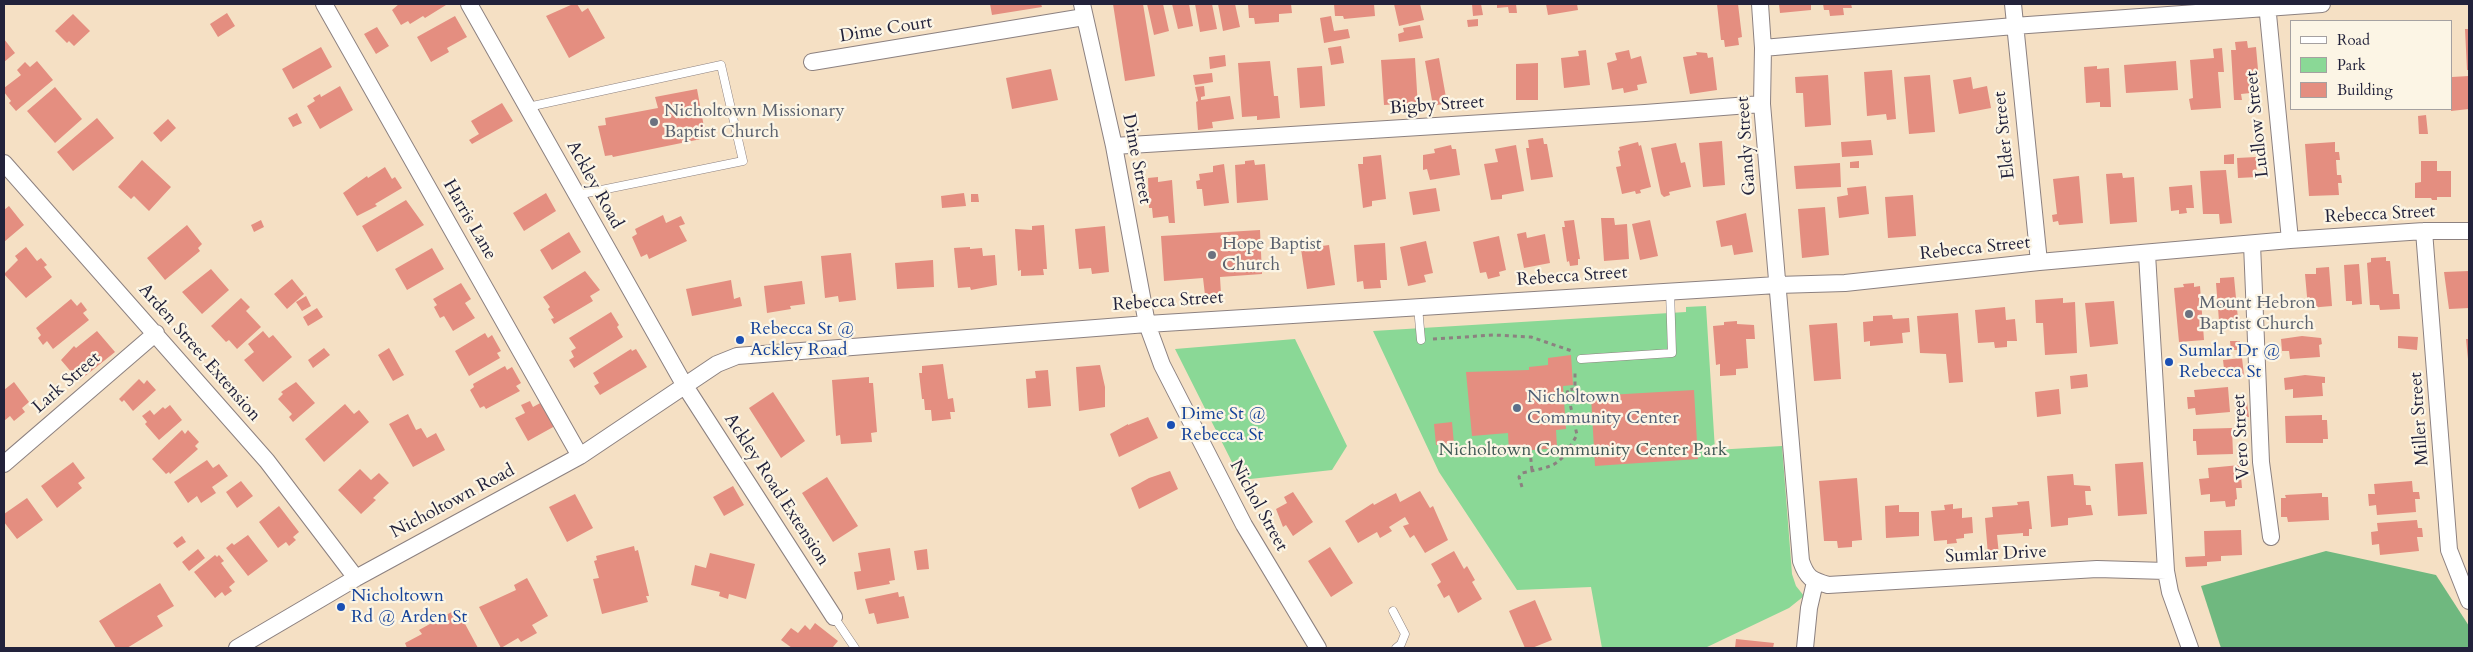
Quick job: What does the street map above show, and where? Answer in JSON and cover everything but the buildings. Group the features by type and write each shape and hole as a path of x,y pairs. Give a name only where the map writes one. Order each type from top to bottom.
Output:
{"street":[{"name":"Harris Lane","path":"324,4 580,456"},
{"name":"Ackley Road","path":"469,4 685,386"},
{"name":"Gandy Street","path":"1760,4 1763,48 1762,104 1777,285"},
{"name":"Elder Street","path":"2013,4 2039,262"},
{"path":"1763,48 2267,6 2322,4"},
{"name":"Ludlow Street","path":"2267,6 2290,240"},
{"name":"Dime Court","path":"812,62 1083,10"},
{"name":"Dime Street","path":"1083,10 1114,146 1146,324"},
{"name":"Bigby Street","path":"1114,146 1645,114 1762,104"},
{"name":"Arden Street Extension","path":"4,163 156,332 267,461 356,578"},
{"name":"Rebecca Street","path":"685,386 717,364 737,356 761,352 1146,324 1670,291 1845,283 2039,262 2290,240 2424,231 2469,230"},
{"name":"Miller Street","path":"2424,231 2449,550 2459,580 2469,601"},
{"name":"Vero Street","path":"2252,244 2261,462 2271,537"},
{"path":"2147,254 2166,571 2170,592 2190,648"},
{"path":"1777,285 1801,561 1805,574 1815,582 1809,608 1805,648"},
{"name":"Nichol Street","path":"1146,324 1162,366 1239,516 1318,648"},
{"name":"Lark Street","path":"4,464 156,332"},
{"name":"Nicholtown Road","path":"237,648 356,578 580,456 685,386"},
{"name":"Ackley Road Extension","path":"685,386 834,617"},
{"name":"Sumlar Drive","path":"1815,582 1828,585 2097,569 2166,571"}],"lane":[{"path":"527,107 721,65 743,161 577,195"},
{"path":"1581,359 1672,353 1670,291"},
{"path":"1418,307 1421,340"},
{"path":"1393,611 1405,634 1396,648"},
{"path":"834,617 855,648"}],"path":[{"path":"1421,340 1494,335 1531,337 1573,351 1575,389 1567,390 1577,435 1567,452 1554,466 1522,474 1519,477 1522,487"},
{"path":"1530,450 1532,471"}],"green space":[{"name":"Nicholtown Community Center Park","path":"1706,306 1715,450 1782,446 1792,574 1796,586 1804,596 1789,608 1705,648 1602,648 1591,587 1517,590 1439,472 1373,331 1686,312 1686,307"},
{"path":"1295,339 1347,446 1332,470 1241,480 1175,349"},
{"path":"2326,551 2436,575 2469,626 2469,648 2221,648 2201,586"}],"place":[{"name":"Nicholtown Missionary Baptist Church","path":"654,122"},
{"name":"Hope Baptist Church","path":"1212,255"},
{"name":"Mount Hebron Baptist Church","path":"2189,314"},
{"name":"Rebecca St @ Ackley Road","path":"740,340"},
{"name":"Sumlar Dr @ Rebecca St","path":"2169,362"},
{"name":"Nicholtown Community Center","path":"1517,408"},
{"name":"Dime St @ Rebecca St","path":"1171,425"},
{"name":"Nicholtown Rd @ Arden St","path":"341,607"}]}
